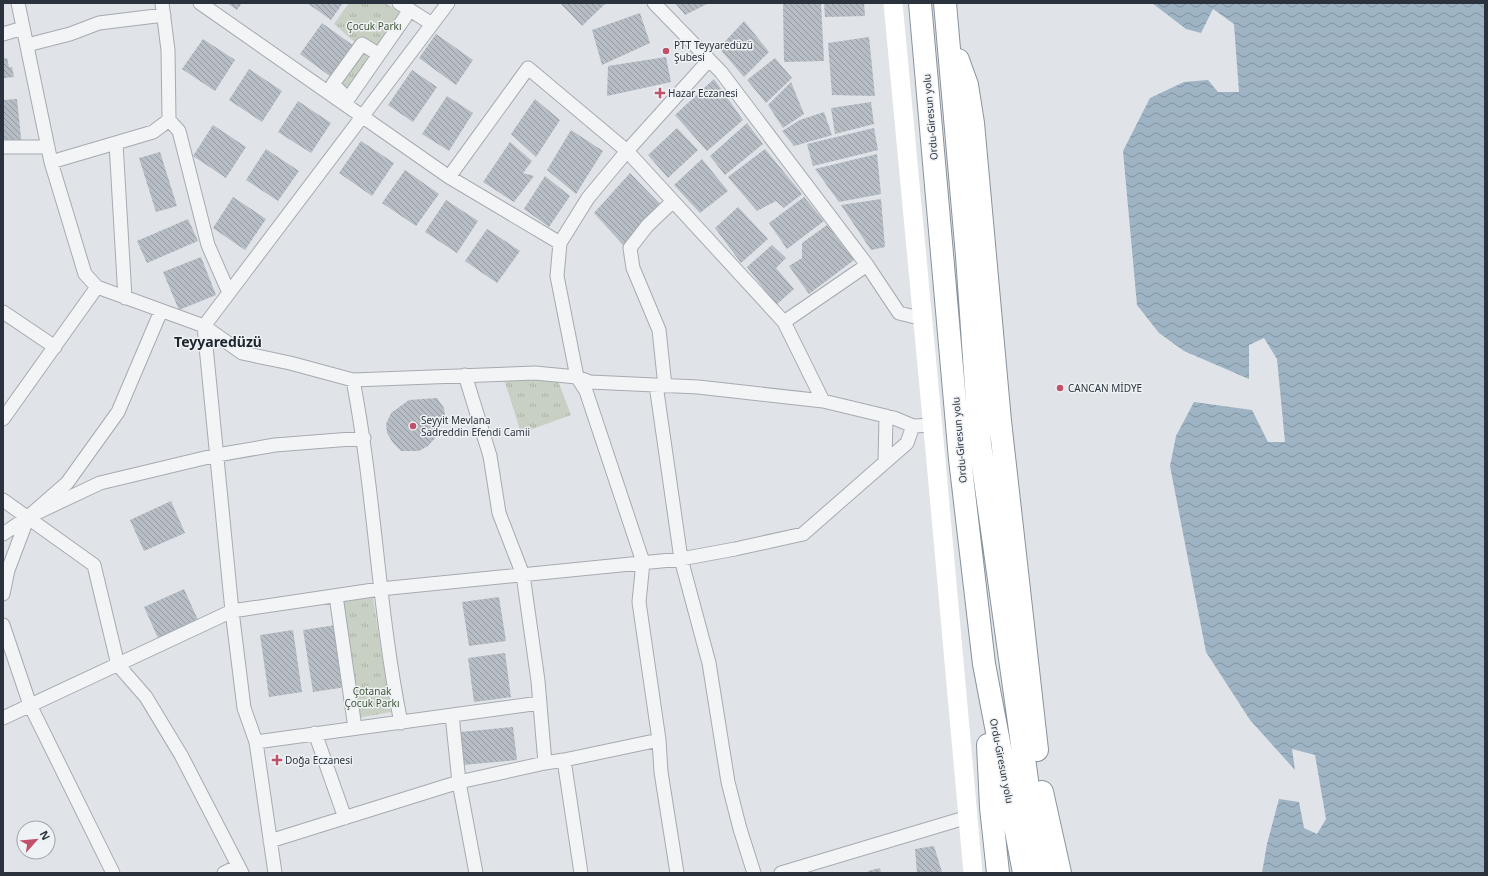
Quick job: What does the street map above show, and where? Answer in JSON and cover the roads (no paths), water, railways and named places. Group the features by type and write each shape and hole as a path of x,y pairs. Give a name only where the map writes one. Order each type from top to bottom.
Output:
{"highway":[{"name":"Ordu-Giresun yolu","path":"920,3 960,459 984,664 1024,873"},
{"name":"Ordu-Giresun yolu","path":"944,3 967,256 980,444 1040,873"},
{"path":"947,32 967,85 973,123 1000,421 1041,784"},
{"path":"1008,646 1041,784 1060,873"},
{"path":"984,664 991,807 998,873"}],"street":[{"path":"18,3 51,162 85,274 96,287 204,326 242,353 290,363 353,380 535,373 578,377 590,382 698,387 823,401 886,416 914,426 933,425"},
{"path":"200,3 449,177 560,243"},
{"path":"275,873 256,742 244,708 232,611 204,326 448,3"},
{"path":"654,3 721,72 867,265 899,313 923,319"},
{"path":"893,3 973,873"},
{"path":"378,54 404,6 432,24"},
{"path":"27,45 70,34 99,23 163,9 168,50 169,120 179,131 208,245 229,294"},
{"path":"3,34 23,28"},
{"path":"677,873 661,772 659,740 639,602 643,562 586,391 578,377 557,276 560,243 588,198 627,151 709,60"},
{"path":"449,177 528,68 627,151 672,202 784,322 823,401"},
{"path":"51,162 153,132 169,120"},
{"path":"116,143 125,298"},
{"path":"3,147 48,147"},
{"path":"672,202 647,226 630,248 633,268 659,330 661,385 681,559 709,663 728,782 740,829 754,873"},
{"path":"784,322 867,265"},
{"path":"3,419 96,287"},
{"path":"3,534 28,517 66,483 118,412 161,311"},
{"path":"3,312 55,347"},
{"path":"465,376 490,456 500,514 523,575 540,703 545,763"},
{"path":"353,380 364,438 380,589 392,680 401,723"},
{"path":"885,462 886,416"},
{"path":"3,718 232,611 380,589 681,559 803,534 907,443 914,426"},
{"path":"3,594 8,570 28,517 100,483 217,455 275,446 364,438"},
{"path":"3,500 94,565 118,665 146,697 181,755 240,869 224,873"},
{"path":"336,596 355,728"},
{"path":"3,625 30,705 113,873"},
{"path":"256,742 540,703"},
{"path":"452,715 459,782 476,873"},
{"path":"315,734 345,818"},
{"path":"270,841 459,782 659,740"},
{"path":"564,760 581,873"},
{"path":"781,873 968,817"}],"water":[{"path":"1152,3 1485,3 1485,873 1262,873 1267,844 1279,799 1299,802 1304,828 1317,834 1326,819 1315,755 1292,749 1295,770 1250,720 1206,652 1170,466 1176,436 1194,402 1252,410 1268,442 1285,442 1277,359 1264,338 1249,345 1249,379 1184,351 1159,333 1137,305 1123,151 1150,98 1184,82 1208,80 1218,92 1239,92 1234,24 1213,9 1201,33 1186,29"}],"place":[{"name":"PTT Teyyaredüzü Şubesi","path":"666,51"},
{"name":"Hazar Eczanesi","path":"660,93"},
{"name":"CANCAN MİDYE","path":"1060,388"},
{"name":"Seyyit Mevlana Sadreddin Efendi Camii","path":"413,426"},
{"name":"Doğa Eczanesi","path":"277,760"}],"district":[{"name":"Teyyaredüzü","path":"218,341"}],"park label":[{"name":"Çocuk Parkı","path":"374,26"},
{"name":"Çotanak Çocuk Parkı","path":"372,696"}]}
